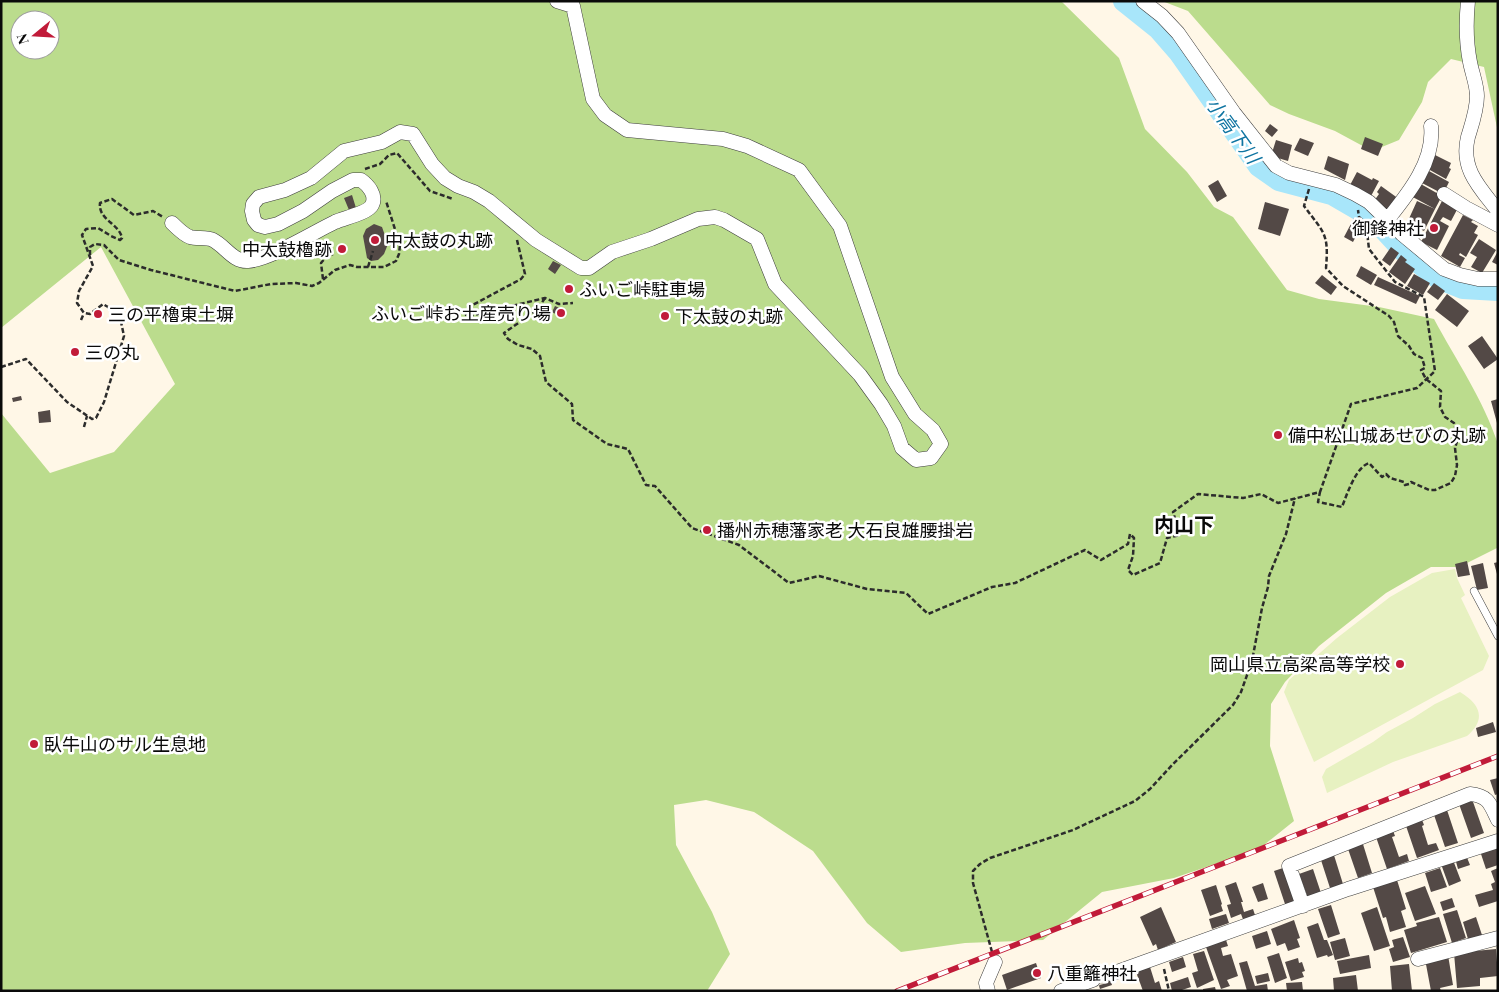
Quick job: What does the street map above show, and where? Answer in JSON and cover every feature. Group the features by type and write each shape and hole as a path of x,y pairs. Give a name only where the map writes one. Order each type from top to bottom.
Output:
{"street":[{"path":"172,224 189,237 212,240 235,258 247,261 261,258 290,246 343,219 368,210 372,206 373,200 368,186 361,180 353,180 332,191 303,211 278,224 265,227 258,225 254,220 252,211 253,204 259,197 285,190 311,178 344,151 382,142 400,132 413,134 432,164 445,178 489,201 536,240 581,268 589,268 612,252 698,220 715,217 724,220 757,239 774,284 860,375 894,426 902,448 916,460 931,458 940,444 933,430 915,414 892,377 840,226 799,170 756,150 723,139 627,130 604,115 593,99 573,6 557,1"},
{"path":"1143,1 1162,16 1178,33 1234,114 1276,166 1289,173 1336,185 1369,202 1402,234 1444,269 1478,279 1498,279"},
{"path":"1468,1 1466,34 1469,60 1477,94 1476,108 1466,146 1466,158 1470,173 1498,211"},
{"path":"1388,219 1421,170 1430,144 1431,126"},
{"path":"1444,194 1466,208 1498,224"},
{"path":"1303,906 1290,866 1470,794 1481,795 1488,800 1498,820"},
{"path":"1112,974 1162,958 1303,906 1498,840"},
{"path":"1418,959 1498,938"},
{"path":"988,991 986,983 995,962"},
{"path":"1061,991 1093,980"}],"lane":[{"path":"1474,591 1498,636"}],"path":[{"path":"372,174 365,168 380,164 389,155 395,153 412,169 430,191 460,201"},
{"path":"1311,182 1304,206 1327,241 1326,268 1343,286 1389,316 1394,322 1398,336 1406,342 1414,354 1422,358 1425,368 1422,370 1426,379 1441,391 1440,407 1445,417 1454,423 1458,438 1455,448 1457,465 1455,476 1451,483 1435,490 1428,490 1412,482 1405,486 1404,482 1390,478 1386,474 1382,477 1369,463 1363,465 1342,507 1318,502 1351,404 1417,388 1426,379 1435,372 1424,297 1395,282 1369,249 1366,223 1359,217"},
{"path":"84,314 76,303 79,291 93,266 82,235 86,229 98,228 120,240 122,238 119,230 104,217 100,203 112,199 134,215 153,211 172,224"},
{"path":"90,255 90,247 95,244 104,245 119,260 235,291 272,284 296,283 312,286 319,283 335,270 350,265 384,267 392,263 399,254 400,245 385,199"},
{"path":"516,237 525,274 521,279 466,308 466,315 470,316 545,298 559,304 574,303"},
{"path":"368,267 373,251"},
{"path":"323,279 321,263 327,256 333,254"},
{"path":"545,298 537,310 504,333 508,339 518,345 532,349 540,356 546,382 572,404 573,420 607,444 628,449 646,485 655,486 692,528 739,545 789,583 819,576 867,589 906,593 928,614 992,587 1016,583 1085,550 1101,560 1128,544 1130,534 1134,538 1133,556 1128,570 1134,575 1160,563 1167,538 1180,535 1173,512 1198,494 1243,498 1261,494 1278,503 1320,492"},
{"path":"1,367 26,359 67,402 92,419 96,418 104,402 122,348 124,336 120,322 108,306 103,304 90,314 84,314"},
{"path":"80,320 84,314"},
{"path":"84,427 87,416"},
{"path":"995,962 973,883 973,871 990,858 1073,830 1135,802 1233,705 1241,692 1252,661 1269,576 1286,534 1296,498"},
{"path":"1162,958 1169,991"}],"green space":[{"path":"1,1 1061,1 1119,58 1145,129 1187,172 1214,207 1233,217 1287,290 1319,299 1379,307 1434,319 1477,395 1498,444 1498,546 1459,567 1431,567 1386,593 1319,646 1285,682 1271,704 1270,746 1294,821 1259,849 1174,878 1102,892 1043,940 965,943 901,952 867,923 813,851 754,812 706,800 674,805 676,845 712,912 730,954 707,991 1,991 1,413 50,473 114,452 175,384 101,247 1,328"},
{"path":"1162,1 1498,1 1498,132 1484,67 1451,59 1428,82 1422,102 1399,140 1372,151 1335,131 1270,105 1188,11"},
{"path":"1455,569 1465,595 1461,598 1489,656 1483,670 1314,762 1284,692 1289,680 1337,638 1390,597 1432,573"},
{"path":"1460,692 1476,707 1479,718 1473,730 1467,736 1393,762 1327,793 1322,777 1326,769 1435,704"}],"building":[{"path":"1270,124 1278,130 1272,137 1265,131"},
{"path":"1365,137 1383,144 1378,156 1361,149"},
{"path":"1300,138 1314,143 1308,156 1294,150"},
{"path":"1276,140 1292,145 1288,161 1271,156"},
{"path":"1435,155 1451,163 1449,168 1451,169 1446,179 1428,169"},
{"path":"1328,156 1349,164 1345,180 1324,169"},
{"path":"1429,171 1449,182 1443,194 1422,183"},
{"path":"1357,172 1372,180 1373,178 1379,181 1370,198 1349,187"},
{"path":"1218,180 1227,196 1217,202 1208,186"},
{"path":"1419,183 1442,196 1435,209 1409,195"},
{"path":"1381,186 1399,199 1389,213 1374,201 1379,194 1377,192"},
{"path":"352,195 356,208 349,210 344,198"},
{"path":"1444,197 1459,206 1451,221 1443,217 1440,221 1449,226 1437,250 1421,242"},
{"path":"1417,201 1435,209 1424,231 1407,223"},
{"path":"1265,202 1289,209 1280,236 1258,229"},
{"path":"1463,215 1473,220 1471,222 1478,226 1474,233 1478,235 1466,257 1460,253 1459,255 1465,258 1460,267 1441,256"},
{"path":"1354,218 1363,223 1353,242 1344,237"},
{"name":"中太鼓の丸跡","path":"374,224 382,227 388,244 384,254 378,260 371,261 367,258 363,236 366,229"},
{"path":"1417,231 1422,234 1419,240 1414,237"},
{"path":"1479,239 1496,250 1482,273 1471,267 1477,257 1470,253"},
{"path":"1391,247 1399,253 1390,266 1382,260"},
{"path":"1498,251 1498,265 1492,262"},
{"path":"1401,255 1407,260 1405,262 1415,269 1405,284 1389,272"},
{"path":"553,261 561,265 555,274 548,269"},
{"path":"1361,266 1377,275 1371,285 1356,276"},
{"path":"1414,274 1430,283 1423,295 1407,286"},
{"path":"1322,275 1337,287 1331,295 1315,283"},
{"path":"1378,277 1420,296 1416,304 1374,285"},
{"path":"1434,283 1445,291 1438,300 1427,292"},
{"path":"1447,294 1469,311 1457,327 1435,310"},
{"path":"555,306 566,311 563,318 552,312"},
{"path":"1482,336 1498,359 1484,369 1468,346"},
{"path":"21,396 22,400 13,402 12,398"},
{"path":"1498,399 1498,423 1497,423 1491,401"},
{"path":"50,410 51,422 39,423 38,412"},
{"path":"1467,561 1470,575 1458,577 1455,564"},
{"path":"1498,562 1498,573 1497,574 1494,563"},
{"path":"1483,563 1488,588 1477,590 1471,566"},
{"path":"1493,722 1496,732 1478,737 1476,728"},
{"path":"1498,778 1498,794 1495,795 1490,780"},
{"path":"1472,799 1484,833 1471,838 1459,804"},
{"path":"1446,807 1458,843 1445,847 1433,812"},
{"path":"1421,817 1428,845 1436,843 1439,850 1417,858 1405,823"},
{"path":"1392,828 1395,836 1392,837 1399,857 1407,854 1409,861 1387,869 1375,834"},
{"path":"1362,841 1372,873 1358,878 1347,846"},
{"path":"1498,845 1498,865 1486,869 1480,851"},
{"path":"1333,852 1343,884 1330,888 1320,857"},
{"path":"1466,855 1470,865 1458,869 1455,858"},
{"path":"1453,860 1461,881 1449,886 1441,864"},
{"path":"1286,867 1298,903 1286,907 1274,871"},
{"path":"1440,868 1447,887 1431,892 1425,873"},
{"path":"1498,868 1498,901 1479,907 1475,895 1493,890 1491,884 1495,882 1491,871"},
{"path":"1313,869 1321,893 1308,898 1299,874"},
{"path":"1397,880 1406,909 1401,911 1406,927 1390,932 1386,917 1383,918 1373,887"},
{"path":"1236,882 1243,902 1241,902 1244,912 1253,909 1256,918 1244,922 1241,914 1231,918 1227,905 1231,904 1225,886"},
{"path":"1263,883 1268,899 1258,902 1252,887"},
{"path":"1216,885 1223,911 1210,916 1201,890"},
{"path":"1425,886 1436,914 1415,921 1405,893"},
{"path":"1452,898 1455,907 1443,911 1440,902"},
{"path":"1331,905 1340,934 1328,938 1318,909"},
{"path":"1161,907 1176,942 1158,950 1156,944 1153,946 1140,917"},
{"path":"1377,907 1390,946 1374,951 1361,913"},
{"path":"1457,910 1466,938 1452,943 1443,914"},
{"path":"1226,914 1229,923 1212,929 1209,919"},
{"path":"1439,917 1447,942 1411,953 1404,930 1417,926 1416,923"},
{"path":"1476,917 1482,935 1468,939 1463,922"},
{"path":"1294,920 1300,938 1297,939 1300,947 1288,951 1285,943 1277,946 1271,929"},
{"path":"1318,923 1324,940 1327,940 1333,955 1328,957 1327,955 1317,958 1307,927"},
{"path":"1267,931 1271,944 1256,949 1252,936"},
{"path":"1403,937 1410,957 1393,962 1389,949 1394,947 1392,940"},
{"path":"1345,938 1350,956 1335,960 1330,942"},
{"path":"1226,940 1228,946 1221,948 1223,956 1231,954 1238,976 1227,980 1230,986 1221,989 1206,947"},
{"path":"1496,949 1498,976 1480,978 1480,986 1457,988 1454,953"},
{"path":"1204,951 1214,980 1197,988 1192,973 1198,971 1193,954"},
{"path":"1279,953 1287,978 1275,983 1267,957"},
{"path":"1369,955 1371,968 1340,974 1337,961"},
{"path":"1448,955 1453,985 1440,988 1441,991 1431,991 1425,959"},
{"path":"1183,957 1186,967 1172,972 1169,962"},
{"path":"1298,958 1299,963 1302,962 1305,971 1302,972 1304,977 1291,981 1285,962"},
{"path":"1247,961 1255,986 1267,984 1268,991 1247,991 1239,963"},
{"path":"1036,963 1041,978 1007,990 1002,975"},
{"path":"1409,964 1412,991 1392,991 1390,966"},
{"path":"1150,967 1155,983 1159,981 1162,991 1143,991 1136,972"},
{"path":"1107,969 1112,985 1100,989 1095,973"},
{"path":"1077,971 1080,980 1072,982 1069,973"},
{"path":"1268,973 1270,981 1257,984 1255,976"},
{"path":"1356,975 1358,991 1334,991 1333,978"},
{"path":"1188,977 1191,987 1172,991 1170,983"},
{"path":"1302,982 1303,991 1287,991 1286,983"},
{"path":"1215,987 1216,991 1203,991 1203,989"}],"waterway":[{"name":"小高下川","path":"1124,1 1159,29 1179,52 1259,166 1279,180 1332,194 1363,212 1382,227 1404,251 1438,278 1463,288 1498,290"}],"tunnel":[{"path":"1093,980 1111,974"}],"railway":[{"path":"897,991 1498,756"}],"place":[{"name":"御鋒神社","path":"1434,228"},
{"name":"中太鼓の丸跡","path":"375,240"},
{"name":"中太鼓櫓跡","path":"342,249"},
{"name":"ふいご峠駐車場","path":"569,289"},
{"name":"ふいご峠お土産売り場","path":"561,313"},
{"name":"三の平櫓東土塀","path":"98,314"},
{"name":"下太鼓の丸跡","path":"665,316"},
{"name":"三の丸","path":"75,352"},
{"name":"備中松山城あせびの丸跡","path":"1278,435"},
{"name":"播州赤穂藩家老 大石良雄腰掛岩","path":"707,530"},
{"name":"岡山県立高梁高等学校","path":"1400,664"},
{"name":"臥牛山のサル生息地","path":"34,744"},
{"name":"八重籬神社","path":"1037,973"}],"district":[{"name":"内山下","path":"1184,523"}]}
